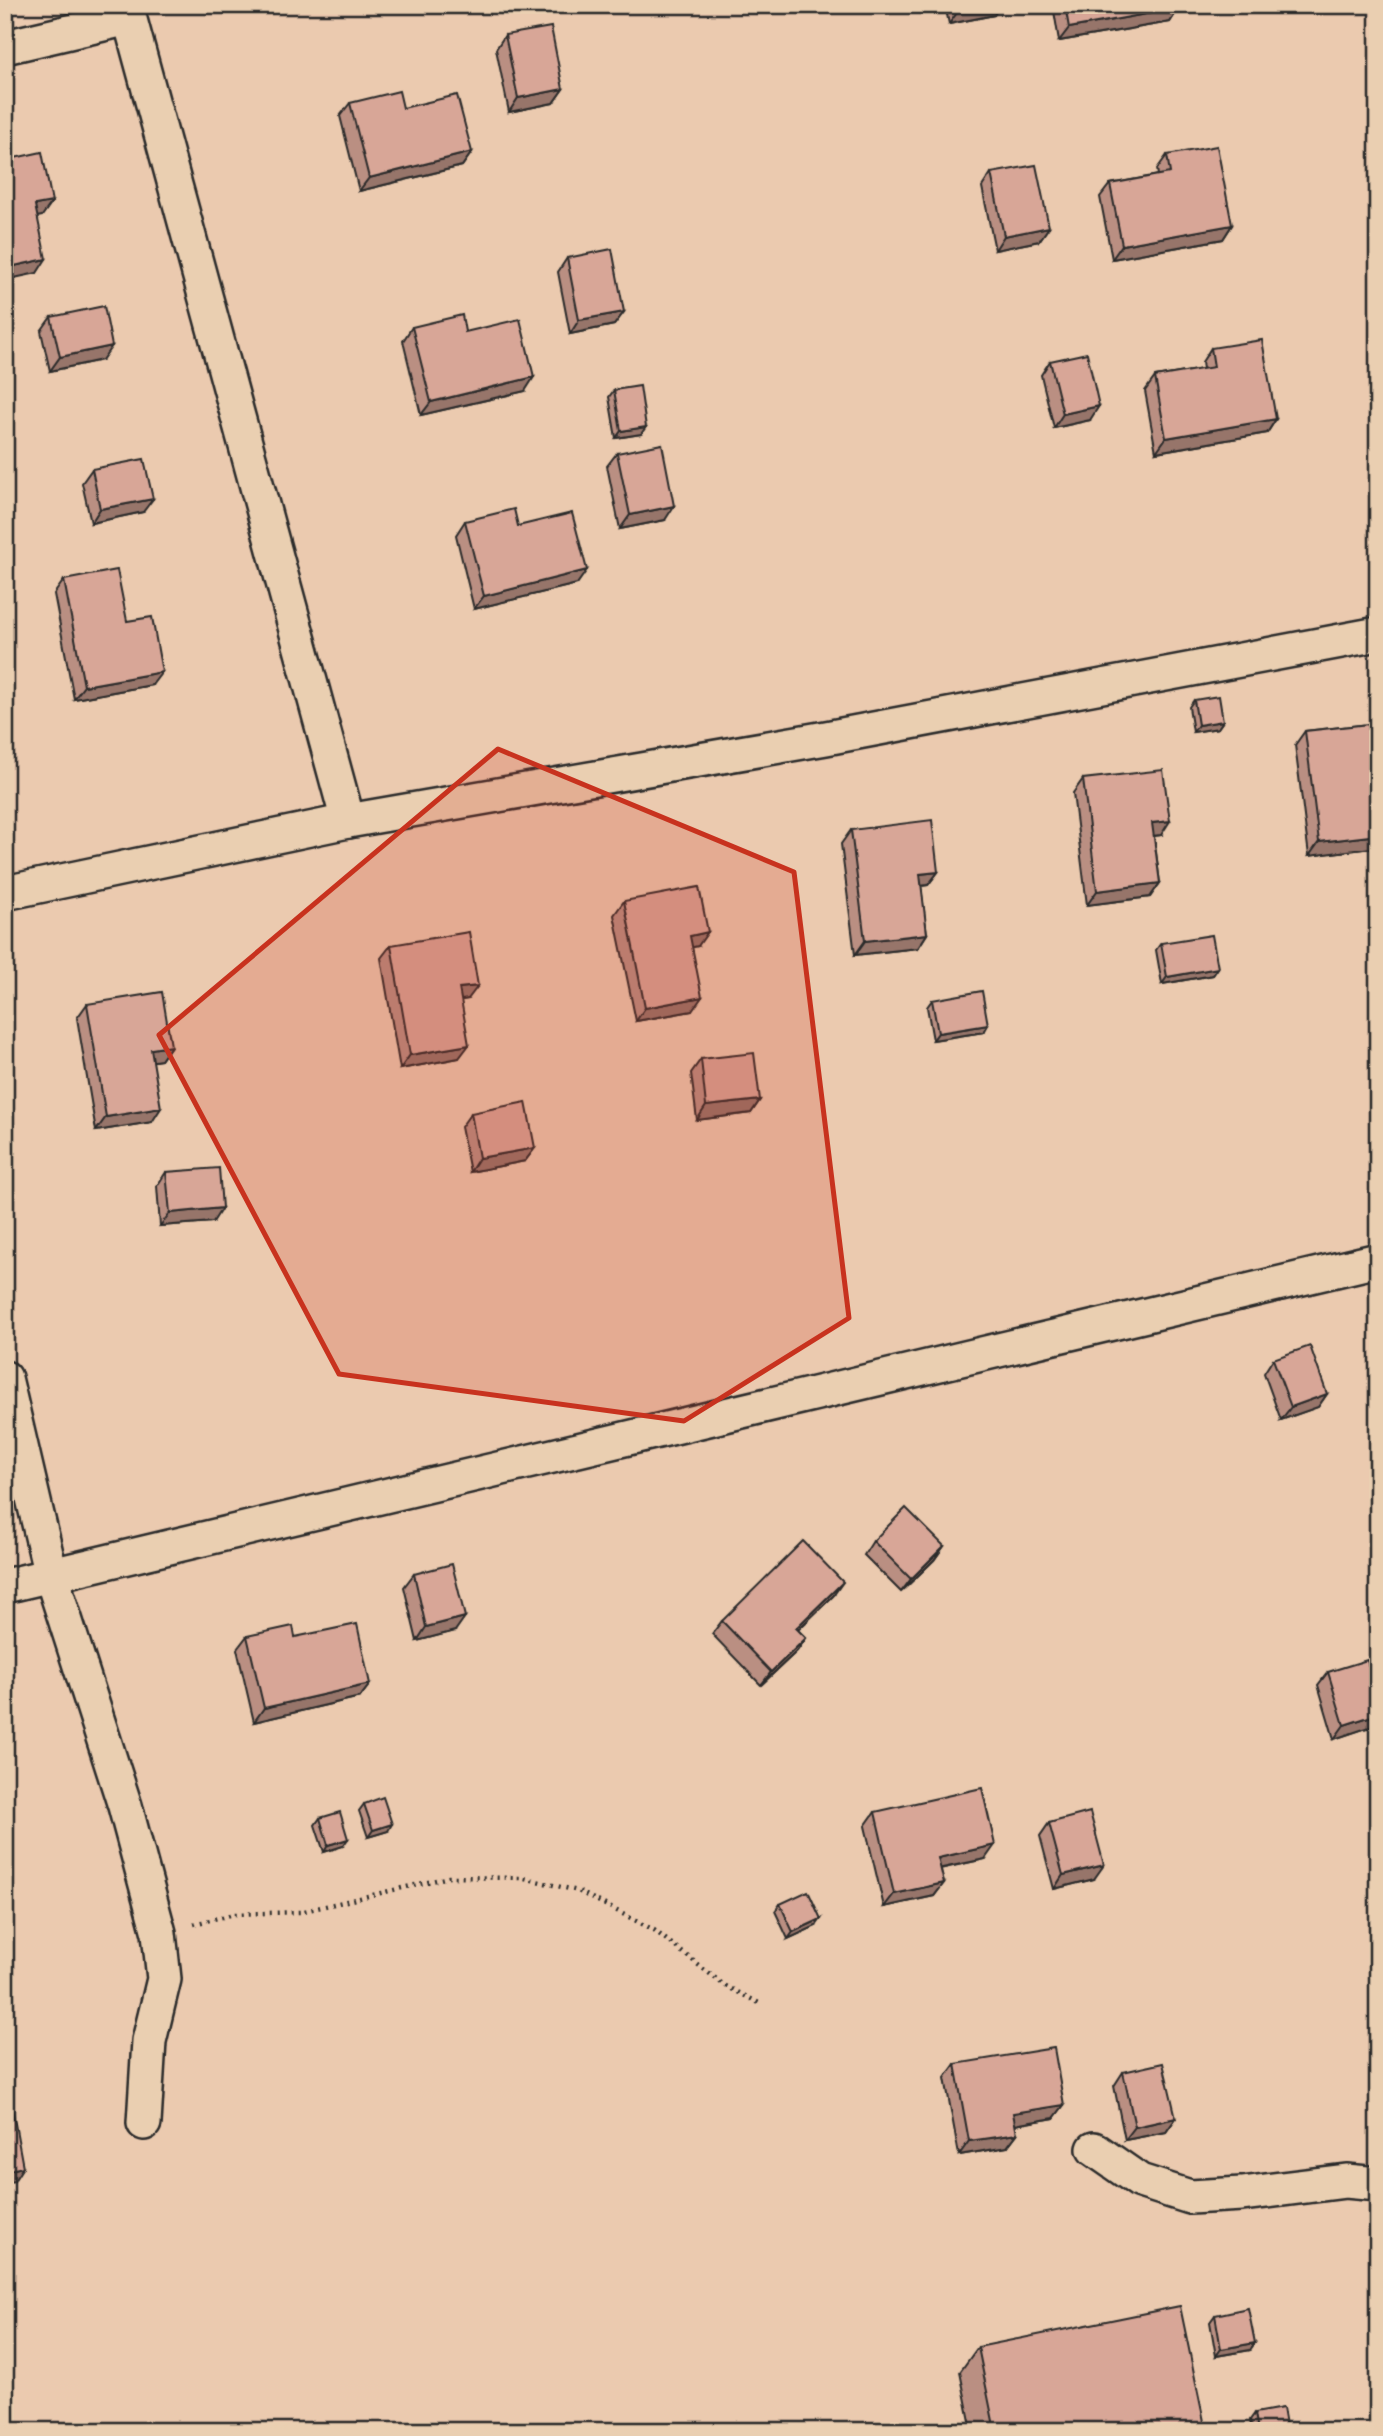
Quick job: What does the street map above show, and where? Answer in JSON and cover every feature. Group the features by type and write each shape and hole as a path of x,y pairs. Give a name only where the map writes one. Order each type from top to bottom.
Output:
{"street":[{"path":"5,47 128,12 348,821"},
{"path":"5,893 348,821 826,738 1378,634"},
{"path":"5,1586 1378,1260"},
{"path":"5,1378 51,1575 125,1806 159,1933 164,1979 149,2041 144,2123"},
{"path":"1094,2149 1140,2182 1190,2197 1242,2194 1346,2181 1378,2184"}],"path":[{"path":"159,1933 234,1914 300,1912 449,1877 524,1878 578,1891 654,1930 724,1985 759,2003"}],"highlighted area":[{"path":"498,749 794,872 849,1318 684,1421 339,1374 159,1035"}],"building":[{"path":"958,5 982,5 959,10"},
{"path":"1065,5 1179,5 1179,8 1069,28"},
{"path":"551,27 563,89 518,98 505,35"},
{"path":"399,91 403,108 457,95 472,152 369,178 350,103"},
{"path":"1217,146 1232,225 1122,245 1110,184 1170,173 1167,155"},
{"path":"42,152 52,202 35,205 46,259 5,268 5,160"},
{"path":"1036,165 1049,227 1004,236 991,173"},
{"path":"612,249 624,312 579,320 567,258"},
{"path":"104,306 112,346 60,357 51,317"},
{"path":"462,315 465,332 520,319 534,377 431,402 412,327"},
{"path":"1262,340 1276,419 1166,438 1155,377 1214,367 1211,348"},
{"path":"1087,353 1099,406 1063,414 1050,361"},
{"path":"640,386 646,427 621,431 614,390"},
{"path":"662,444 674,506 630,515 617,453"},
{"path":"144,459 153,499 100,509 92,469"},
{"path":"514,509 518,526 572,513 587,570 484,596 465,521"},
{"path":"117,570 127,621 152,617 162,672 84,686 64,580"},
{"path":"1219,696 1223,721 1198,725 1194,700"},
{"path":"1378,723 1378,774 1374,774 1378,835 1319,842 1305,731"},
{"path":"1163,770 1170,821 1152,823 1160,883 1097,891 1083,779"},
{"path":"932,820 938,872 920,874 927,934 865,941 851,830"},
{"path":"699,887 708,932 690,936 702,997 645,1008 624,901"},
{"path":"469,932 478,986 459,988 469,1045 410,1055 391,945"},
{"path":"1212,935 1218,968 1167,977 1161,943"},
{"path":"982,991 988,1025 938,1033 932,1000"},
{"path":"162,992 171,1046 151,1049 161,1108 106,1117 87,1004"},
{"path":"754,1053 760,1100 706,1106 701,1059"},
{"path":"526,1102 535,1148 479,1158 471,1113"},
{"path":"219,1168 222,1208 170,1213 166,1172"},
{"path":"1310,1346 1327,1394 1291,1407 1273,1359"},
{"path":"906,1508 944,1546 911,1579 873,1541"},
{"path":"803,1541 843,1582 796,1628 806,1638 771,1672 722,1621"},
{"path":"452,1564 465,1617 426,1627 414,1574"},
{"path":"357,1624 370,1684 264,1708 247,1636 293,1626 295,1637"},
{"path":"1367,1660 1378,1695 1378,1714 1344,1725 1328,1672"},
{"path":"982,1788 995,1845 938,1858 944,1883 894,1894 875,1812"},
{"path":"383,1797 392,1824 373,1830 364,1804"},
{"path":"340,1812 348,1839 328,1845 320,1818"},
{"path":"1090,1812 1104,1865 1063,1875 1049,1823"},
{"path":"808,1891 821,1919 793,1932 780,1904"},
{"path":"1054,2048 1064,2105 1013,2113 1017,2134 969,2141 955,2064"},
{"path":"1163,2063 1176,2118 1135,2127 1123,2072"},
{"path":"5,2091 9,2091 23,2167 5,2171"},
{"path":"1180,2306 1206,2431 995,2431 978,2347"},
{"path":"1248,2308 1255,2343 1221,2349 1215,2315"},
{"path":"1283,2408 1287,2431 1258,2431 1255,2413"}]}
